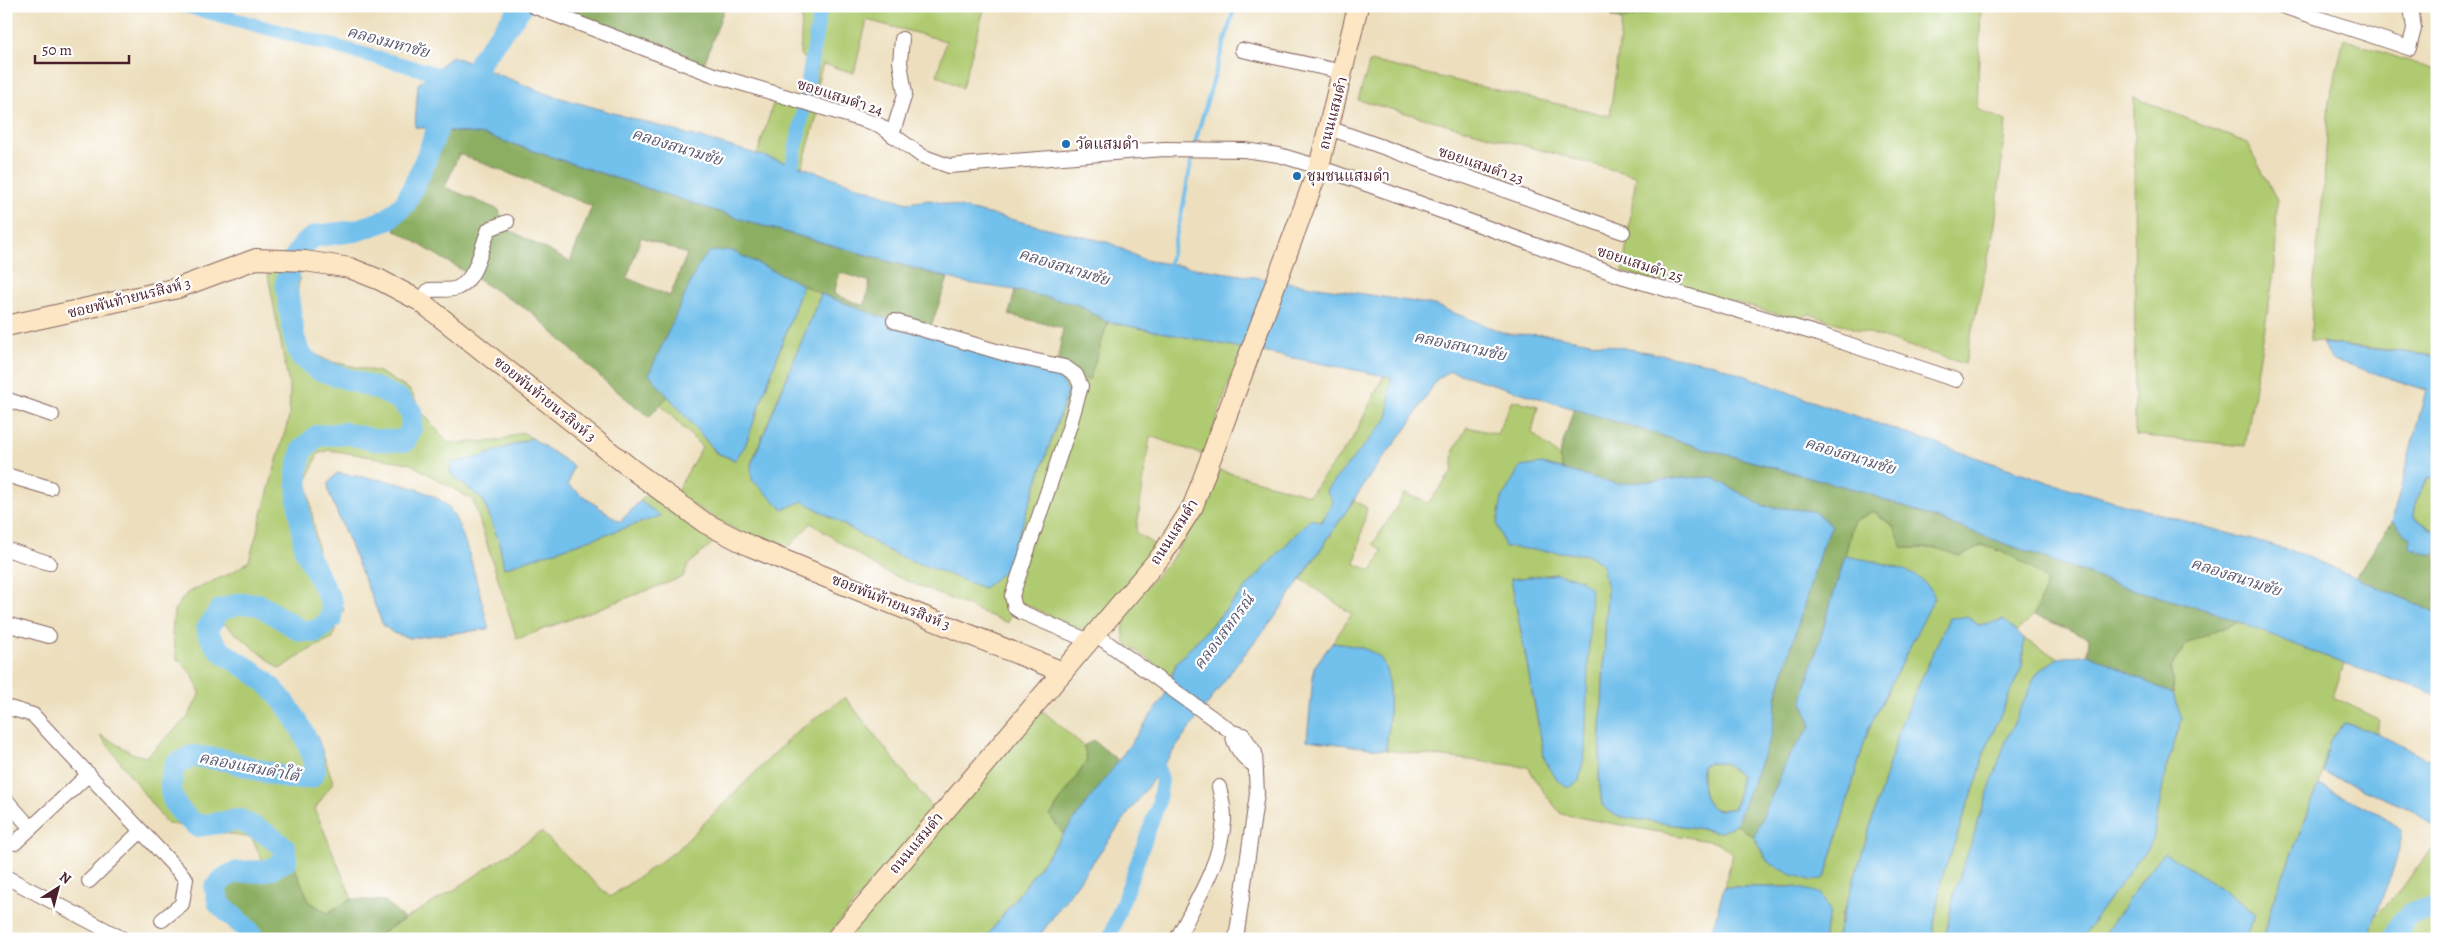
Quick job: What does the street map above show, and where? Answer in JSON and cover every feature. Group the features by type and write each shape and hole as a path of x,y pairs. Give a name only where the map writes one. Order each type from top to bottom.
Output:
{"street":[{"name":"ซอยแสมดำ 24","path":"533,6 551,15 714,75 870,122 892,134 922,156 949,166 1164,149 1253,151 1279,155 1319,166"},
{"name":"ถนนแสมดำ","path":"836,939 1162,554 1193,506 1319,166 1358,6"},
{"path":"2282,6 2409,48 2414,28 2411,6"},
{"path":"892,134 905,94 900,62 902,39"},
{"path":"1242,50 1343,72"},
{"name":"ซอยแสมดำ 23","path":"1329,128 1623,232"},
{"name":"ซอยแสมดำ 25","path":"1319,166 1621,276 1818,334 1956,380"},
{"path":"420,300 429,290 456,289 465,283 475,267 489,229 507,222"},
{"name":"ซอยพันท้ายนรสิงห์ 3","path":"6,326 178,288 245,262 273,258 350,268 380,280 420,300 613,454 704,523 775,556 1063,672"},
{"path":"894,321 1013,356 1065,367 1076,375 1081,386 1069,428 1012,596 1015,608 1021,612 1092,637 1161,681 1232,732 1233,741 1245,759 1254,765 1257,794 1236,939"},
{"path":"6,399 52,415"},
{"path":"6,474 50,488"},
{"path":"6,550 49,563"},
{"path":"6,624 49,636"},
{"path":"6,707 33,715 186,879 182,904 162,920"},
{"path":"15,843 89,774"},
{"path":"1177,939 1206,886 1216,854 1224,820 1219,787"},
{"path":"6,800 31,828"},
{"path":"89,881 141,831"},
{"path":"6,877 123,939"}],"green space":[{"path":"550,6 725,6 703,67"},
{"path":"784,6 985,6 962,88 937,75 946,41 867,20 854,73 823,64 814,94 818,67 800,55 802,16"},
{"path":"1613,6 1673,6 1622,20 1612,17"},
{"path":"1673,6 1981,6 1977,109 2006,121 1995,225 1965,364 1809,314 1799,320 1623,272 1636,176 1358,100 1370,61 1610,116 1622,20"},
{"path":"2344,39 2437,71 2437,356 2311,341 2312,300 2324,183 2329,101"},
{"path":"2134,97 2247,143 2277,200 2275,267 2245,446 2135,435"},
{"path":"774,101 818,113 802,167 757,155"},
{"path":"446,131 485,135 756,224 948,278 928,335 821,294 730,250 649,373 669,395 649,417 608,384 531,312 394,229 426,185","holes":["459,154 592,206 570,262 504,227 499,210 445,187","641,237 687,254 670,296 627,278","840,272 870,282 864,306 834,294"]},
{"path":"300,269 296,308 305,348 328,361 379,372 410,390 422,412 448,443 498,441 522,432 532,438 477,458 453,463 450,473 483,500 499,541 504,568 660,516 640,501 648,493 666,508 718,538 688,565 683,577 517,639 473,500 409,463 329,450 318,454 307,480 320,566 344,609 332,639 309,650 280,669 223,623 206,647 267,689 274,679 317,736 333,782 315,809 352,899 327,913 309,901 292,861 266,876 262,859 252,838 166,823 100,735 134,754 146,757 188,717 200,693 192,674 177,659 172,634 174,610 187,593 233,572 249,561 289,417 290,391 267,270"},
{"path":"803,285 821,294 751,464 815,508 894,554 1007,569 1068,391 1056,371 1089,380 1108,322 1242,347 1204,455 1150,436 1136,533 1158,547 1087,633 1016,600 1008,623 881,570 811,523 785,551 729,526 676,493 702,447 660,404 669,395 716,453 735,460 745,446"},
{"path":"1015,290 1076,304 1108,322 1089,380 1056,371 1063,328 1009,315"},
{"path":"1384,375 1391,377 1388,418 1321,522 1310,519 1177,662 1172,675 1125,643 1123,628 1129,605 1171,560 1212,493 1219,470 1309,495 1352,440"},
{"path":"1512,400 1538,406 1532,433 1559,456 1563,470 1542,464 1561,551 1589,555 1602,565 1607,589 1599,779 1602,805 1616,816 1721,832 1736,824 1754,837 1768,862 1825,878 1868,730 1934,597 1897,567 1845,556 1853,522 1873,511 1894,527 1903,548 1936,548 1960,556 1982,545 2017,559 2033,569 2048,582 2034,615 2016,632 2004,621 1979,625 1967,617 1841,918 1836,939 1823,939 1830,911 1795,887 1724,887 1733,854 1719,843 1561,814 1542,790 1528,767 1386,750 1389,700 1386,672 1382,662 1376,655 1366,650 1355,646 1332,643 1352,614 1301,579 1354,500 1367,508 1355,564 1372,571 1382,551 1373,544 1405,493 1428,503 1452,472 1454,450 1467,427 1497,434","holes":["1557,574 1545,760 1511,579"]},
{"path":"1574,408 1699,447 1861,491 2124,587 2214,612 2239,621 2186,644 2171,668 2173,694 2088,654 2089,638 2034,615 2047,582 2025,564 2000,551 1982,545 1960,556 1936,548 1903,548 1894,527 1873,511 1853,522 1845,556 1802,699 1811,726 1789,756 1754,837 1736,824 1772,733 1777,694 1822,546 1832,525 1813,511 1763,506 1712,477 1618,484 1563,470 1559,456"},
{"path":"2429,477 2437,479 2437,528 2435,531 2414,517 2416,499"},
{"path":"2392,521 2410,538 2434,555 2437,552 2437,613 2355,577"},
{"path":"2239,621 2344,664 2333,697 2379,719 2377,733 2345,723 2330,740 2319,785 2273,901 2262,939 2244,939 2256,914 2206,878 2165,854 2149,870 2101,939 2083,939 2166,769 2182,719 2173,694 2171,668 2186,644"},
{"path":"2024,639 2058,658 2037,672 1954,893 1945,939 1932,939 1941,880 1978,777 1984,753 2022,666"},
{"path":"845,697 933,809 825,939 376,939 378,935 454,890 541,832 610,897 677,850 795,733"},
{"path":"1039,711 1044,712 1084,746 1087,761 1050,816 1064,835 985,939 844,939"},
{"path":"1093,740 1119,761 1064,835 1050,816 1087,761 1084,746"},
{"path":"1711,762 1725,763 1740,775 1740,787 1734,808 1719,810 1713,808 1705,798 1702,785 1702,765"},
{"path":"2437,841 2437,939 2369,939 2374,917 2399,892"},
{"path":"292,861 309,901 327,913 352,899 385,901 404,919 378,935 376,939 261,939 226,904 220,893 234,878 266,876"}],"water":[{"path":"452,56 547,94 802,167 907,203 930,200 1110,243 1144,260 1434,305 1507,334 1551,335 1714,364 1806,399 2051,483 2301,554 2437,613 2437,697 2422,689 2344,664 2214,612 2124,587 1861,491 1699,447 1450,371 1437,379 1407,428 1376,467 1273,620 1238,662 1037,939 985,939 1164,697 1177,662 1310,519 1322,522 1333,502 1326,490 1388,418 1391,377 1108,322 1076,304 1015,290 967,283 756,224 485,135 415,127 418,84"},
{"path":"730,250 803,285 745,446 735,460 717,453 649,374 698,266 709,252"},
{"path":"821,294 928,335 1056,371 1068,391 1007,569 984,588 894,554 803,501 783,509 752,480 751,465"},
{"path":"2322,343 2437,356 2437,479 2428,477 2416,499 2414,517 2434,531 2437,528 2437,552 2434,555 2409,548 2410,538 2392,521 2426,390 2331,359"},
{"path":"532,438 573,466 568,485 620,522 640,501 661,516 504,568 499,541 483,500 450,473 452,463 477,458"},
{"path":"1542,464 1618,484 1712,477 1763,506 1813,511 1832,525 1822,546 1777,694 1772,733 1736,824 1721,832 1616,816 1602,805 1599,779 1607,589 1602,565 1589,555 1505,547 1497,524 1502,498 1520,467","holes":["1711,762 1725,763 1740,775 1740,787 1734,808 1719,810 1708,804 1705,798 1702,785 1702,766"]},
{"path":"337,473 378,479 418,489 443,502 451,510 465,541 489,629 410,638 393,633 383,625 329,493 328,484"},
{"path":"1845,556 1883,563 1908,572 1919,578 1935,597 1868,730 1825,878 1813,881 1790,874 1768,862 1754,837 1789,756 1811,726 1802,699"},
{"path":"1557,574 1580,579 1591,589 1585,752 1579,781 1569,788 1557,780 1545,760 1511,579"},
{"path":"1967,617 1979,625 2004,620 2024,639 2022,666 1984,753 1978,777 1941,880 1932,939 1836,939 1902,721 1949,618"},
{"path":"1332,643 1355,646 1366,650 1377,655 1383,662 1389,685 1386,750 1307,740 1314,667"},
{"path":"2088,654 2173,694 2182,719 2166,769 2153,840 2092,923 2083,939 1945,939 1954,893 2005,743 2037,672 2058,658"},
{"path":"2345,723 2377,733 2426,759 2437,756 2437,829 2412,810 2323,772 2330,740"},
{"path":"2319,785 2380,814 2402,831 2397,858 2369,939 2262,939 2273,901"},
{"path":"2165,853 2206,878 2256,914 2244,939 2101,939 2149,870"},
{"path":"1724,887 1795,887 1820,893 1830,911 1823,939 1710,939"}],"waterway":[{"name":"คลองมหาชัย","path":"185,6 449,77"},
{"name":"คลองแสมดำใต้","path":"254,939 249,931 219,904 215,888 231,874 267,870 286,861 285,848 268,835 240,820 197,826 182,813 173,800 171,784 175,765 192,756 225,760 287,778 310,778 315,771 308,743 302,729 285,703 264,681 214,644 207,629 220,610 238,604 258,604 299,630 316,632 331,619 332,603 305,550 298,500 297,472 302,450 317,436 344,433 375,440 405,441 411,430 412,413 399,399 378,389 317,369 300,355 294,337 286,283 293,260 304,244 315,236 355,231 387,220 405,204 421,171 440,123 483,57 522,6"},
{"path":"806,92 821,6"},
{"path":"1194,146 1235,6"},
{"path":"789,181 803,112"},
{"path":"1168,268 1181,216 1193,152"},
{"path":"1109,939 1158,805 1162,780 1154,755"},
{"path":"2394,939 2405,919 2414,912 2437,909"}],"place":[{"name":"วัดแสมดำ","path":"1066,144"},
{"name":"ชุมชนแสมดำ","path":"1297,176"}],"water label":[{"name":"คลองสนามชัย","path":"677,147"},
{"name":"คลองสนามชัย","path":"1064,267"},
{"name":"คลองสนามชัย","path":"1460,346"},
{"name":"คลองสนามชัย","path":"1850,456"},
{"name":"คลองสนามชัย","path":"2236,577"},
{"name":"คลองสหกรณ์","path":"1224,632"}]}
